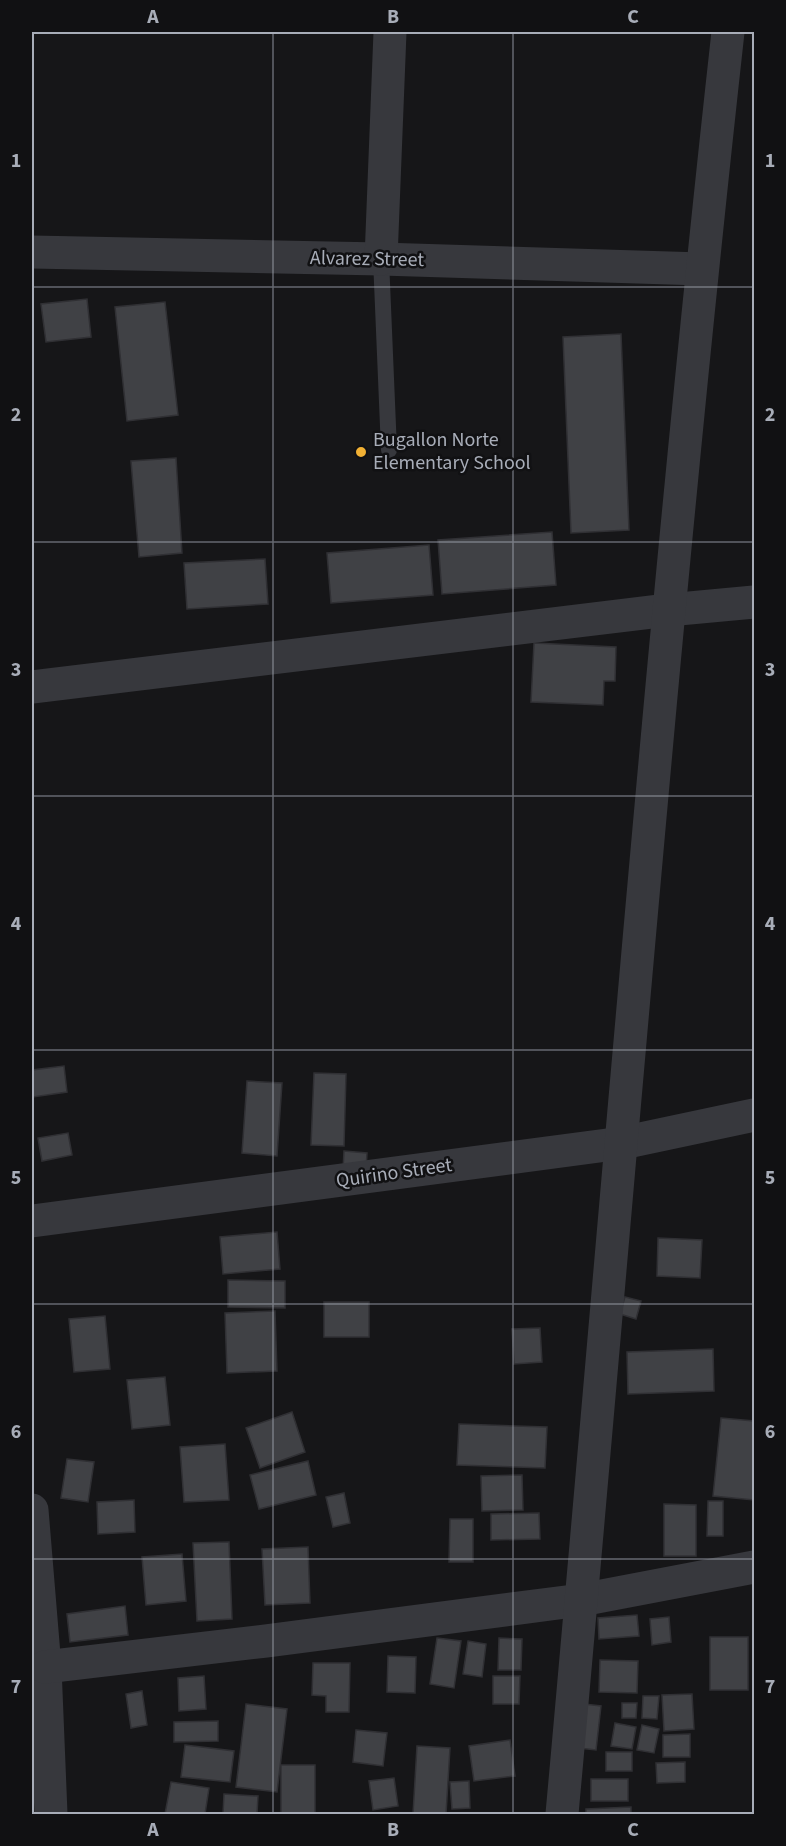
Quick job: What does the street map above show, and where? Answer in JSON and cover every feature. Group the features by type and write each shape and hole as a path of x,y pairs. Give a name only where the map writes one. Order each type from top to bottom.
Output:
{"street":[{"path":"381,259 390,32"},
{"path":"562,1815 668,610 728,32"},
{"name":"Alvarez Street","path":"32,252 702,268"},
{"path":"32,687 668,610 754,602"},
{"name":"Quirino Street","path":"32,1221 622,1143 754,1115"},
{"path":"32,1510 45,1667 51,1815"},
{"path":"45,1667 581,1600 754,1567"}],"lane":[{"path":"381,259 389,450"}],"building":[{"path":"87,299 91,337 46,342 41,304"},
{"path":"165,302 178,415 127,421 115,307"},
{"path":"621,334 629,530 571,533 563,337"},
{"path":"176,458 182,553 139,557 131,461"},
{"path":"552,532 556,585 442,594 438,540"},
{"path":"429,545 433,595 331,603 327,553"},
{"path":"265,559 268,604 187,609 184,563"},
{"path":"534,643 616,647 615,681 604,681 603,705 531,702"},
{"path":"64,1066 67,1092 33,1097 32,1070"},
{"path":"314,1073 346,1074 344,1146 311,1145"},
{"path":"247,1081 282,1083 277,1156 242,1153"},
{"path":"68,1133 72,1155 42,1161 38,1138"},
{"path":"344,1151 367,1153 366,1171 343,1170"},
{"path":"277,1232 280,1269 223,1274 220,1237"},
{"path":"658,1238 702,1240 700,1278 657,1276"},
{"path":"228,1280 285,1281 285,1308 228,1307"},
{"path":"625,1297 641,1301 636,1319 620,1314"},
{"path":"324,1302 369,1302 369,1337 324,1337"},
{"path":"275,1311 277,1371 227,1373 225,1313"},
{"path":"105,1316 110,1369 74,1372 69,1319"},
{"path":"540,1328 542,1362 514,1364 512,1329"},
{"path":"713,1349 714,1391 628,1394 627,1352"},
{"path":"165,1377 170,1425 132,1429 127,1380"},
{"path":"292,1412 305,1452 260,1468 246,1428"},
{"path":"721,1418 754,1421 754,1500 713,1496"},
{"path":"459,1424 547,1427 545,1468 457,1465"},
{"path":"225,1444 229,1500 184,1502 180,1447"},
{"path":"67,1459 94,1462 88,1502 61,1498"},
{"path":"308,1461 316,1495 259,1509 250,1475"},
{"path":"522,1475 523,1510 482,1511 481,1476"},
{"path":"344,1493 350,1523 333,1527 326,1497"},
{"path":"134,1500 135,1532 98,1534 97,1502"},
{"path":"708,1501 723,1501 723,1536 707,1536"},
{"path":"664,1504 696,1505 696,1556 664,1556"},
{"path":"539,1513 540,1539 491,1540 491,1514"},
{"path":"450,1519 473,1519 473,1562 449,1562"},
{"path":"229,1542 232,1619 197,1621 193,1543"},
{"path":"308,1547 310,1603 265,1605 262,1549"},
{"path":"182,1554 186,1601 146,1605 142,1557"},
{"path":"125,1606 128,1635 70,1642 67,1614"},
{"path":"637,1615 639,1636 599,1639 598,1618"},
{"path":"669,1617 671,1642 652,1645 650,1619"},
{"path":"710,1637 748,1637 748,1690 710,1690"},
{"path":"437,1638 461,1641 454,1688 430,1684"},
{"path":"499,1638 522,1639 521,1670 498,1670"},
{"path":"468,1641 486,1644 482,1677 463,1674"},
{"path":"388,1656 416,1657 415,1693 387,1692"},
{"path":"600,1660 638,1661 637,1693 599,1692"},
{"path":"313,1663 350,1663 349,1712 326,1712 326,1696 312,1695"},
{"path":"204,1676 206,1709 179,1711 178,1678"},
{"path":"493,1676 520,1676 519,1704 493,1704"},
{"path":"142,1691 147,1725 131,1728 126,1694"},
{"path":"692,1694 694,1729 664,1731 662,1695"},
{"path":"643,1696 659,1696 657,1719 642,1718"},
{"path":"622,1703 637,1703 636,1718 622,1718"},
{"path":"246,1704 287,1709 277,1792 236,1787"},
{"path":"584,1704 601,1706 596,1750 579,1748"},
{"path":"218,1721 218,1741 174,1742 174,1722"},
{"path":"615,1723 636,1727 632,1749 611,1746"},
{"path":"642,1725 659,1729 654,1753 637,1750"},
{"path":"356,1730 387,1733 383,1766 353,1762"},
{"path":"690,1734 690,1757 663,1757 663,1735"},
{"path":"510,1740 515,1776 474,1781 469,1746"},
{"path":"185,1745 234,1751 230,1782 181,1777"},
{"path":"417,1746 450,1748 446,1814 413,1814"},
{"path":"606,1752 632,1752 632,1771 606,1771"},
{"path":"685,1762 685,1782 657,1783 656,1763"},
{"path":"281,1765 315,1765 315,1814 281,1814"},
{"path":"394,1778 398,1806 373,1810 369,1781"},
{"path":"591,1779 628,1779 628,1801 591,1801"},
{"path":"469,1781 470,1808 452,1809 450,1782"},
{"path":"171,1782 209,1788 205,1814 165,1814"},
{"path":"224,1794 258,1796 257,1814 223,1814"},
{"path":"631,1807 631,1814 586,1814 586,1809"}],"place":[{"name":"Bugallon Norte Elementary School","path":"361,452"}]}
